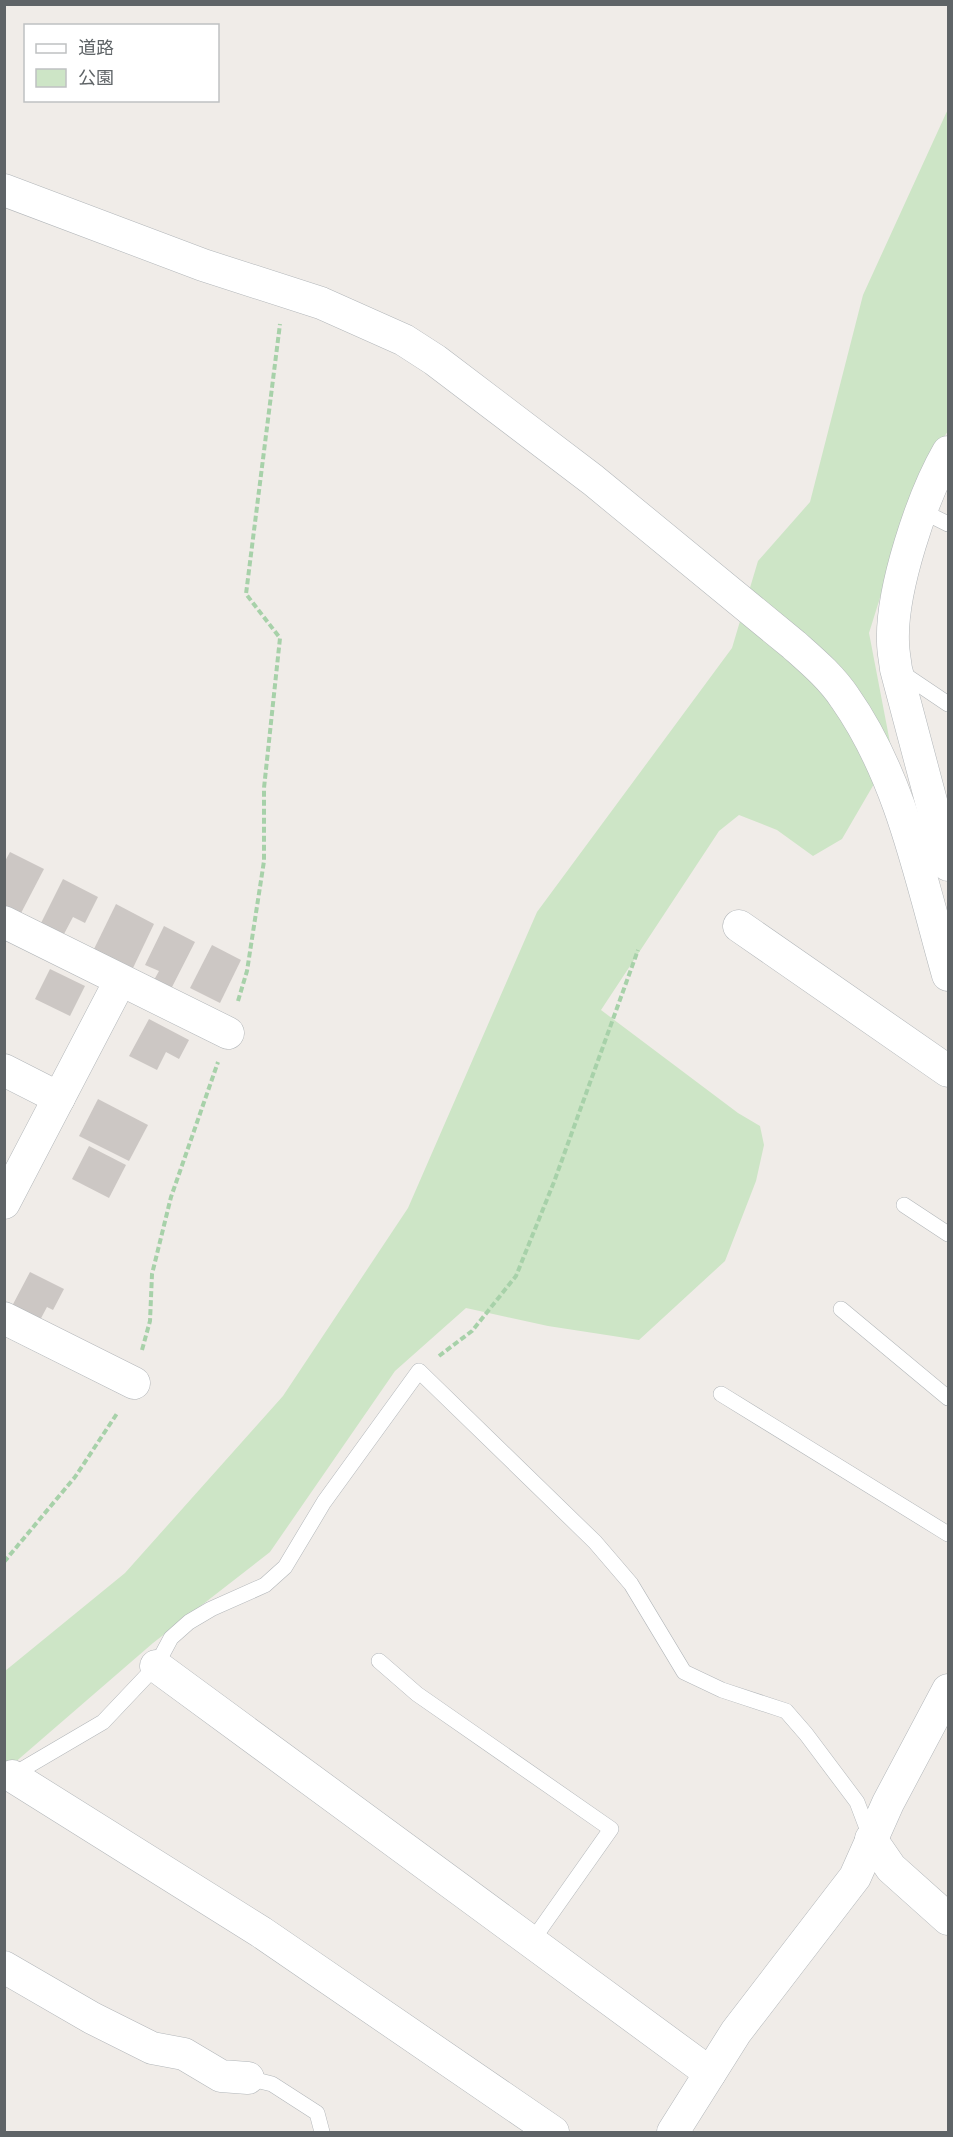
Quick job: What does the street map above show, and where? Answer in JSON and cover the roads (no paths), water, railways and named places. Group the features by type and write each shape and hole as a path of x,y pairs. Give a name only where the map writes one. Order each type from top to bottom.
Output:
{"street":[{"path":"7,196 203,265 321,303 404,340 435,360 593,480 822,670 844,696 864,728 901,809 948,975"},
{"path":"948,452 939,469 935,518 905,564 896,605 893,641 896,669 943,816 948,865"},
{"path":"4,922 228,1033"},
{"path":"739,926 948,1071"},
{"path":"4,1203 120,981"},
{"path":"4,1070 59,1098"},
{"path":"4,1318 134,1383"},
{"path":"156,1666 710,2073"},
{"path":"673,2133 736,2032 855,1877 888,1803 948,1690"},
{"path":"8,1779 261,1932 553,2133"},
{"path":"871,1839 891,1868 948,1919"},
{"path":"4,1968 152,2049 184,2054 222,2076 249,2078"}],"lane":[{"path":"896,669 948,704"},
{"path":"904,1205 948,1234"},
{"path":"841,1309 948,1398"},
{"path":"8,1779 104,1722 156,1666 171,1638 189,1622 211,1609 266,1586 285,1567 324,1502 419,1371 595,1542 631,1584 684,1672 722,1690 786,1711 857,1802 871,1839"},
{"path":"721,1394 948,1534"},
{"path":"379,1661 417,1694 611,1830 532,1941"},
{"path":"249,2078 272,2084 317,2113 322,2133"}]}
